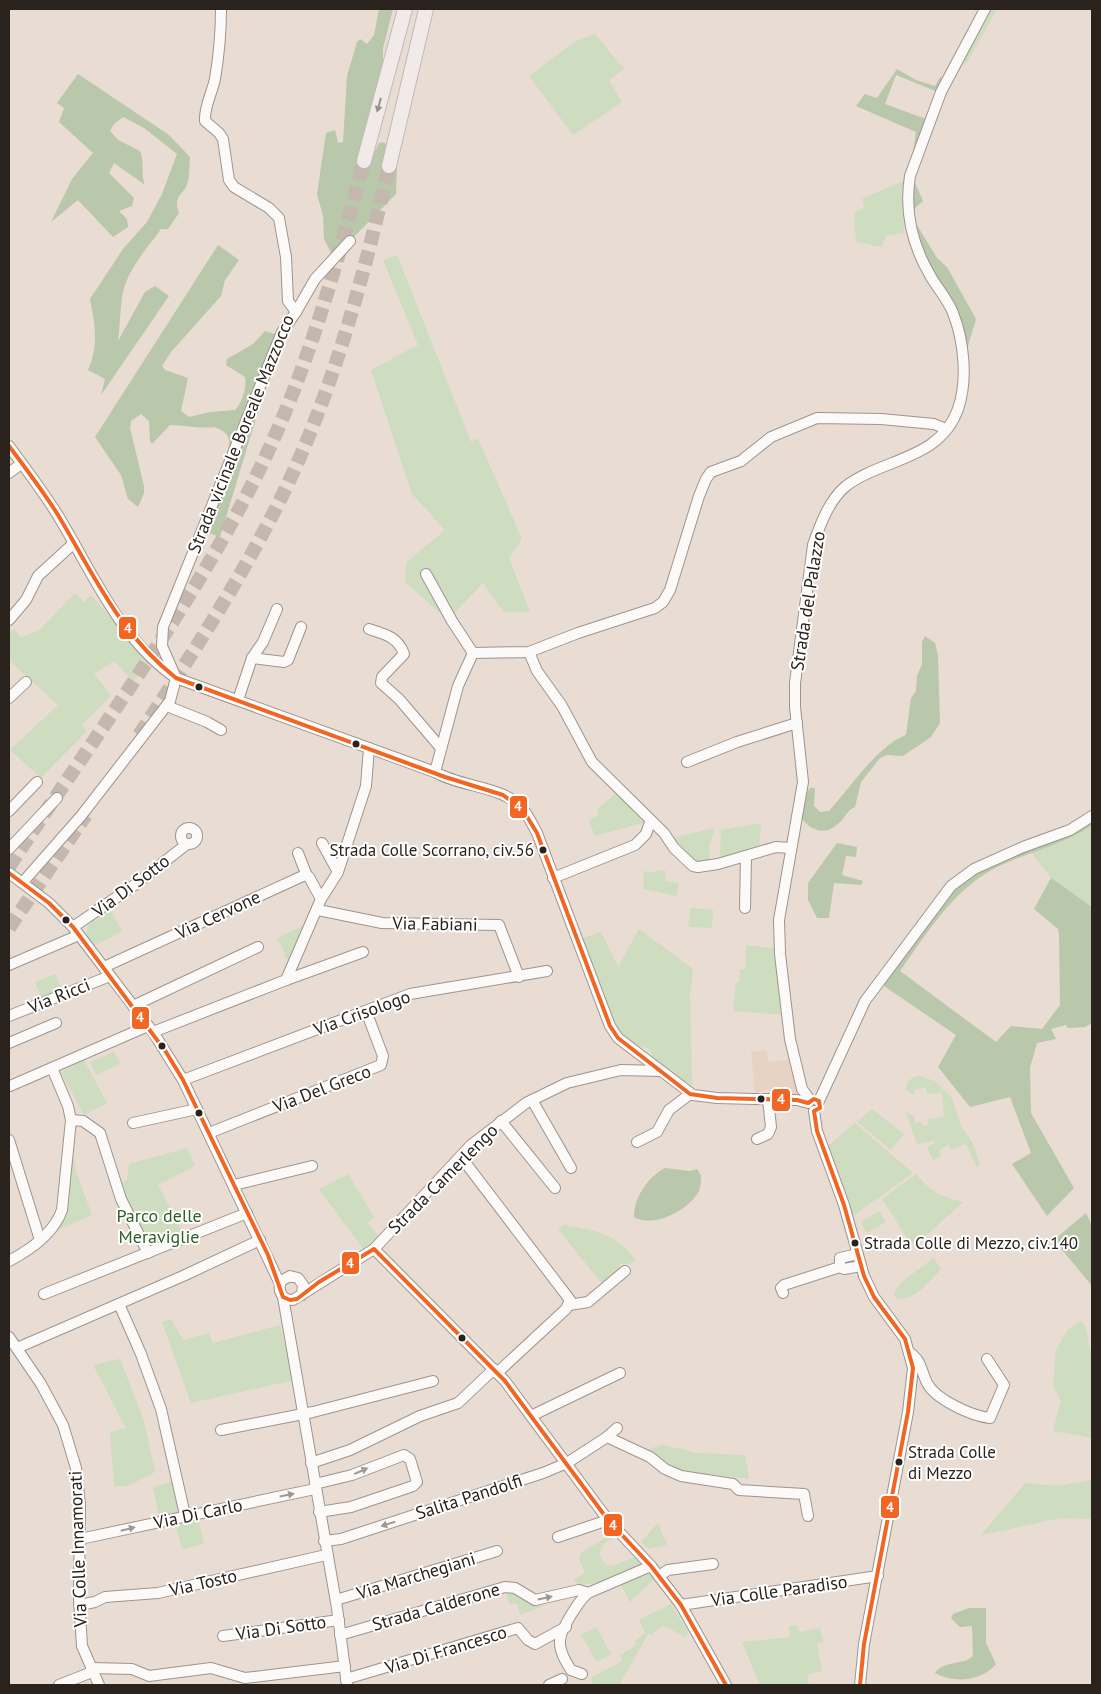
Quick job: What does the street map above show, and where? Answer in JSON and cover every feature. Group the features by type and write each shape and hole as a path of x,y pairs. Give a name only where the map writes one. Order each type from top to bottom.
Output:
{"highway":[{"path":"364,161 407,9"},
{"path":"389,166 426,9"},
{"path":"408,88 434,9"}],"street":[{"name":"Strada vicinale Boreale Mazzocco","path":"176,678 162,646 163,627 282,332 296,312 288,301 286,257 279,218 269,208 234,188 229,180 223,139 206,120 220,42 221,9"},
{"name":"Strada del Palazzo","path":"813,1103 802,1088 790,1039 780,954 779,920 803,782 795,683 813,545 819,526 829,507 845,487 865,475 916,455 937,440 959,407 964,359 953,313 927,270 912,235 908,210 908,188 910,176 941,92 985,9"},
{"path":"296,312 316,279 350,241"},
{"path":"473,653 529,652 578,633 654,608 663,602 670,590 706,479 711,472 741,462 771,437 817,418 881,419 934,424 946,429"},
{"path":"9,446 74,542 128,633 150,659 176,678 435,772 458,783 507,797 520,806 537,834 615,1034 690,1094 716,1098 797,1100 813,1103"},
{"path":"9,472 22,464"},
{"path":"9,620 26,600 38,576 74,542"},
{"path":"426,574 452,621 473,653"},
{"path":"238,700 252,658 263,642 277,609"},
{"path":"252,658 284,662 288,660 301,627"},
{"path":"369,628 392,637 401,646 404,654 382,678 382,683 399,699 440,747"},
{"path":"529,652 537,671 562,706 592,762 600,773 636,805 650,822 664,833 674,848 695,867 746,856 776,847 790,848"},
{"path":"435,772 440,747 458,686 473,653"},
{"path":"23,882 81,816 167,706 176,678"},
{"path":"9,698 26,682"},
{"path":"167,706 207,722 221,730"},
{"path":"687,762 737,742 797,723"},
{"path":"286,980 318,910 321,899 338,872 366,786 369,748"},
{"path":"9,811 37,782"},
{"path":"9,850 57,798"},
{"path":"860,1685 864,1644 878,1576 889,1504 908,1412 913,1368 905,1339 874,1297 861,1266 844,1205 819,1136 813,1103 822,1090 865,1001 951,886 974,869 1023,847 1070,830 1092,816"},
{"path":"553,878 635,845 646,834 650,822"},
{"path":"322,843 338,872"},
{"name":"Via Di Sotto","path":"73,927 136,884 187,844"},
{"path":"298,853 307,876 321,899"},
{"path":"745,908 746,856"},
{"name":"Via Di Sotto","path":"9,872 49,902 73,927 150,1029 184,1080 280,1284"},
{"name":"Via Cervone","path":"107,972 307,876"},
{"name":"Via Fabiani","path":"318,910 382,923 498,925 519,976"},
{"path":"9,965 79,935"},
{"path":"133,1006 258,947"},
{"path":"10,1086 150,1029 363,952"},
{"name":"Via Crisologo","path":"184,1080 410,994 547,971"},
{"name":"Via Ricci","path":"9,1016 107,972"},
{"name":"Via Del Greco","path":"209,1133 381,1065 384,1056 366,1011"},
{"path":"9,1044 56,1023"},
{"path":"9,1261 40,1240 56,1224 62,1210 71,1120 68,1106 52,1068"},
{"name":"Strada Camerlengo","path":"299,1297 319,1282 374,1249 461,1157 501,1121 532,1100 567,1083 627,1068 661,1071"},
{"path":"637,1142 657,1132 669,1110 690,1094"},
{"path":"757,1139 768,1134 772,1127 768,1099"},
{"path":"532,1100 571,1168"},
{"path":"133,1123 197,1109"},
{"path":"71,1120 83,1121 100,1133 121,1198 148,1253"},
{"path":"501,1121 555,1188"},
{"path":"9,1140 40,1240"},
{"path":"461,1157 569,1296 569,1305"},
{"path":"234,1185 312,1166"},
{"path":"44,1294 247,1213"},
{"path":"17,1348 260,1240"},
{"path":"374,1249 495,1371 567,1463 608,1520 659,1576 680,1605 726,1685"},
{"path":"840,1267 840,1258 858,1254"},
{"name":"Via Di Sotto","path":"268,1255 290,1276"},
{"path":"783,1293 781,1288 784,1284 840,1267 844,1269 861,1266"},
{"path":"311,1463 350,1450 420,1416 458,1404 569,1305 588,1302 625,1271"},
{"path":"301,1280 304,1287 299,1297 290,1300 283,1297 280,1291 280,1284 290,1276 301,1280 319,1282"},
{"name":"Via Di Sotto","path":"283,1297 326,1555 336,1600 347,1682"},
{"name":"Via Di Sotto","path":"288,1325 299,1297"},
{"path":"119,1304 162,1409 185,1515"},
{"name":"Via Colle Innamorati","path":"9,1337 41,1384 63,1425 76,1468 80,1539 79,1605 82,1646 100,1685"},
{"path":"910,1353 919,1360 931,1389 960,1409 990,1418 1004,1385 988,1358"},
{"path":"531,1416 620,1373"},
{"path":"221,1430 303,1414 433,1380"},
{"name":"Salita Pandolfi","path":"324,1541 341,1539 543,1473 567,1463 607,1437 617,1428"},
{"path":"607,1437 650,1457 665,1469 683,1476 733,1484 739,1490 804,1494 808,1516"},
{"path":"315,1486 352,1475 404,1455 410,1459 416,1482 414,1486 351,1507 319,1512"},
{"name":"Via Di Carlo","path":"80,1539 315,1486"},
{"path":"558,1537 608,1520"},
{"name":"Via Marchegiani","path":"336,1600 497,1551"},
{"name":"Via Tosto","path":"79,1605 95,1602 105,1597 158,1593 326,1555"},
{"path":"659,1576 668,1570 713,1564"},
{"path":"582,1674 571,1670 562,1652 560,1639 581,1599 588,1593 651,1566"},
{"name":"Via Colle Paradiso","path":"680,1605 878,1576"},
{"name":"Strada Calderone","path":"340,1635 505,1587 515,1588 534,1600 579,1590 588,1593"},
{"name":"Via Di Sotto","path":"223,1636 338,1620"},
{"name":"Via Di Francesco","path":"347,1682 518,1628 528,1640 535,1644 566,1627"},
{"path":"59,1685 92,1670 132,1669 149,1676 211,1668 245,1678 344,1666"},
{"path":"549,1685 562,1679"}],"shaded area":[{"path":"766,1050 769,1062 792,1059 799,1089 793,1095 769,1094 769,1089 755,1093 751,1052"}],"green space":[{"path":"379,9 393,9 383,48 383,71 363,143 370,162 379,143 383,142 386,144 389,166 397,167 396,194 336,255 332,255 324,239 323,216 317,194 326,133 335,130 338,143 343,142 347,76 357,42 360,39 367,44 374,35"},
{"path":"988,9 997,9 966,64 960,60"},
{"path":"595,34 624,69 609,80 622,102 573,135 529,76 574,42"},
{"path":"897,69 916,80 935,86 940,77 944,79 938,92 896,75 885,104 926,119 911,169 916,132 856,106 865,94 877,98"},
{"path":"78,74 169,135 190,157 187,184 177,201 179,213 168,229 161,229 137,261 124,287 118,341 145,292 155,286 169,296 101,395 105,379 88,370 95,343 90,299 123,249 147,222 162,194 177,154 144,128 123,117 114,124 110,131 118,140 140,151 145,185 114,163 109,173 134,198 132,206 119,211 127,219 128,227 113,237 78,200 51,222 72,179 93,153 59,122 64,108 57,103"},
{"path":"912,176 923,201 914,209 915,222 937,258 947,267 976,319 964,359 953,313 911,235"},
{"path":"905,180 904,233 886,236 882,247 856,242 854,213 864,207 862,199"},
{"path":"218,245 239,260 225,280 221,296 171,352 162,366 165,370 188,378 181,411 189,417 210,412 235,410 243,395 245,377 226,365 227,359 253,344 265,331 281,336 220,537 197,529 229,447 229,440 224,432 215,427 203,428 170,425 152,444 150,441 149,421 141,414 131,421 130,428 144,486 144,493 138,507 128,499 121,475 95,437"},
{"path":"397,255 471,442 478,438 522,539 509,558 530,612 504,612 483,583 448,620 405,582 406,563 445,530 412,494 371,370 418,345 383,260"},
{"path":"75,593 84,602 91,595 150,663 133,681 114,661 94,674 111,695 82,725 87,731 41,778 10,750 58,705 9,660 9,633 14,629 21,637 38,631"},
{"path":"925,636 935,643 938,656 940,723 931,737 903,756 887,755 880,758 861,782 855,807 834,827 824,831 810,827 802,819 807,792 810,788 815,788 814,806 820,812 829,811 874,758 895,740 906,735 911,698 916,691 917,676 922,664 922,642"},
{"path":"618,792 646,822 595,836 589,821 599,815 597,809"},
{"path":"1092,819 1092,825 1080,833 1001,865 974,881 939,917 900,971 996,1042 1011,1026 1042,1029 1060,1005 1059,935 1058,929 1034,909 1051,878 1092,907 1092,1023 1085,1027 1068,1028 1066,1025 1051,1029 1056,1039 1037,1043 1030,1068 1031,1113 1074,1188 1047,1216 1012,1164 1031,1153 1010,1097 970,1107 938,1067 956,1035 881,984 946,896 974,873"},
{"path":"761,823 759,849 720,860 721,830"},
{"path":"1092,825 1092,907 1051,878 1031,852 1061,842"},
{"path":"715,828 709,847 710,862 693,862 671,838"},
{"path":"837,843 857,847 856,857 846,856 842,875 863,881 861,885 834,883 829,918 817,918 808,900 808,883"},
{"path":"656,870 666,871 665,881 679,883 677,896 643,889 644,871 654,873"},
{"path":"109,908 122,931 94,946 87,935 87,927 93,919"},
{"path":"691,908 713,910 712,928 688,927"},
{"path":"307,924 290,962 283,954 285,953 277,938"},
{"path":"639,929 693,969 690,995 692,1088 690,1082 685,1083 654,1060 650,1050 632,1042 620,1031 606,1007 579,939 601,932 618,967"},
{"path":"746,945 779,949 786,1015 733,1011 736,982 739,982 740,969 745,969"},
{"path":"55,974 63,992 43,1001 35,982"},
{"path":"114,1052 120,1064 96,1075 90,1062"},
{"path":"84,1060 107,1103 84,1115 61,1072"},
{"path":"919,1076 935,1081 952,1098 961,1126 972,1142 980,1164 976,1166 966,1144 952,1150 948,1144 939,1151 941,1156 933,1160 927,1147 935,1143 934,1141 918,1144 916,1142 906,1112 915,1117 915,1123 922,1122 922,1126 928,1125 928,1119 944,1117 942,1093 927,1094 926,1087 915,1090 914,1095 906,1090 909,1080"},
{"path":"872,1109 904,1134 891,1150 857,1122"},
{"path":"855,1123 913,1173 853,1216 840,1179 842,1176 837,1174 827,1147"},
{"path":"72,1144 76,1172 92,1215 53,1232 65,1218 69,1206"},
{"name":"Parco delle Meraviglie","path":"187,1148 195,1166 158,1185 185,1237 150,1250 119,1183 127,1180 129,1164"},
{"path":"665,1168 690,1171 697,1169 701,1175 699,1191 687,1205 670,1216 651,1221 634,1217 636,1202 643,1188"},
{"path":"348,1174 374,1217 367,1223 379,1236 363,1249 319,1189"},
{"path":"916,1174 937,1193 963,1202 926,1236 911,1244 882,1199"},
{"path":"879,1211 886,1222 867,1233 861,1222"},
{"path":"1086,1213 1092,1226 1092,1286 1054,1240"},
{"path":"564,1225 604,1234 620,1244 635,1260 629,1264 620,1264 617,1275 604,1286 558,1229"},
{"path":"933,1257 941,1269 920,1291 907,1298 894,1296 895,1291 904,1281"},
{"path":"171,1319 183,1340 209,1333 213,1343 280,1325 294,1380 191,1403 162,1322"},
{"path":"1081,1321 1085,1326 1092,1359 1092,1438 1053,1431 1061,1401 1053,1386 1056,1350 1068,1329"},
{"path":"120,1359 144,1421 155,1472 128,1486 114,1486 110,1432 126,1428 93,1365"},
{"path":"663,1445 698,1453 745,1455 749,1479 682,1471 668,1464 648,1449"},
{"path":"1092,1480 1092,1519 1061,1518 981,1535 1025,1483 1057,1486"},
{"path":"174,1481 182,1512 159,1517 153,1487"},
{"path":"198,1517 204,1544 182,1549 175,1523"},
{"path":"658,1523 667,1545 649,1549 641,1542"},
{"path":"616,1531 618,1534 601,1548 600,1556 604,1563 613,1566 637,1556 645,1565 601,1584 577,1584 574,1579 585,1573 579,1559 581,1553"},
{"path":"649,1574 654,1579 630,1602 620,1584"},
{"path":"505,1590 534,1604 546,1605 520,1615 517,1603 510,1605"},
{"path":"671,1604 688,1632 685,1637 663,1625 651,1635 648,1634 619,1685 593,1685 591,1678 622,1661 620,1655 637,1645 635,1641 645,1633 639,1620"},
{"path":"969,1608 986,1608 986,1643 996,1664 983,1674 967,1679 951,1679 935,1673 943,1666 964,1661 973,1656 972,1626 960,1627 951,1618 953,1614"},
{"path":"797,1625 800,1632 820,1628 823,1642 817,1644 822,1671 807,1675 809,1685 760,1685 742,1642 790,1637 789,1626"},
{"path":"596,1627 611,1654 597,1662 581,1635"}],"tunnel":[{"path":"9,867 192,592 246,496 284,415 315,332 341,247 364,161"},
{"path":"139,735 226,598 259,541 294,471 328,386 356,299 389,166"},
{"path":"9,928 86,815"}],"transit line":[{"name":"4","path":"9,446 58,515 96,581 123,622 156,661 176,678 445,777 503,795 523,810 537,833 610,1026 618,1038 690,1094 717,1098 797,1100 808,1103 814,1099 819,1101 820,1108 814,1111 817,1131 844,1205 864,1276 874,1297 905,1339 913,1368 908,1412 864,1644 860,1685"},
{"name":"4","path":"9,873 49,903 73,927 166,1052 183,1080 268,1255 283,1297 290,1300 297,1299 319,1282 374,1249 505,1381 608,1520 651,1566 681,1605 726,1685"}],"place":[{"name":"Strada Colle Scorrano, civ.56","path":"543,850"},
{"name":"Strada Colle di Mezzo, civ.140","path":"855,1243"},
{"name":"Strada Colle di Mezzo","path":"899,1462"}]}
